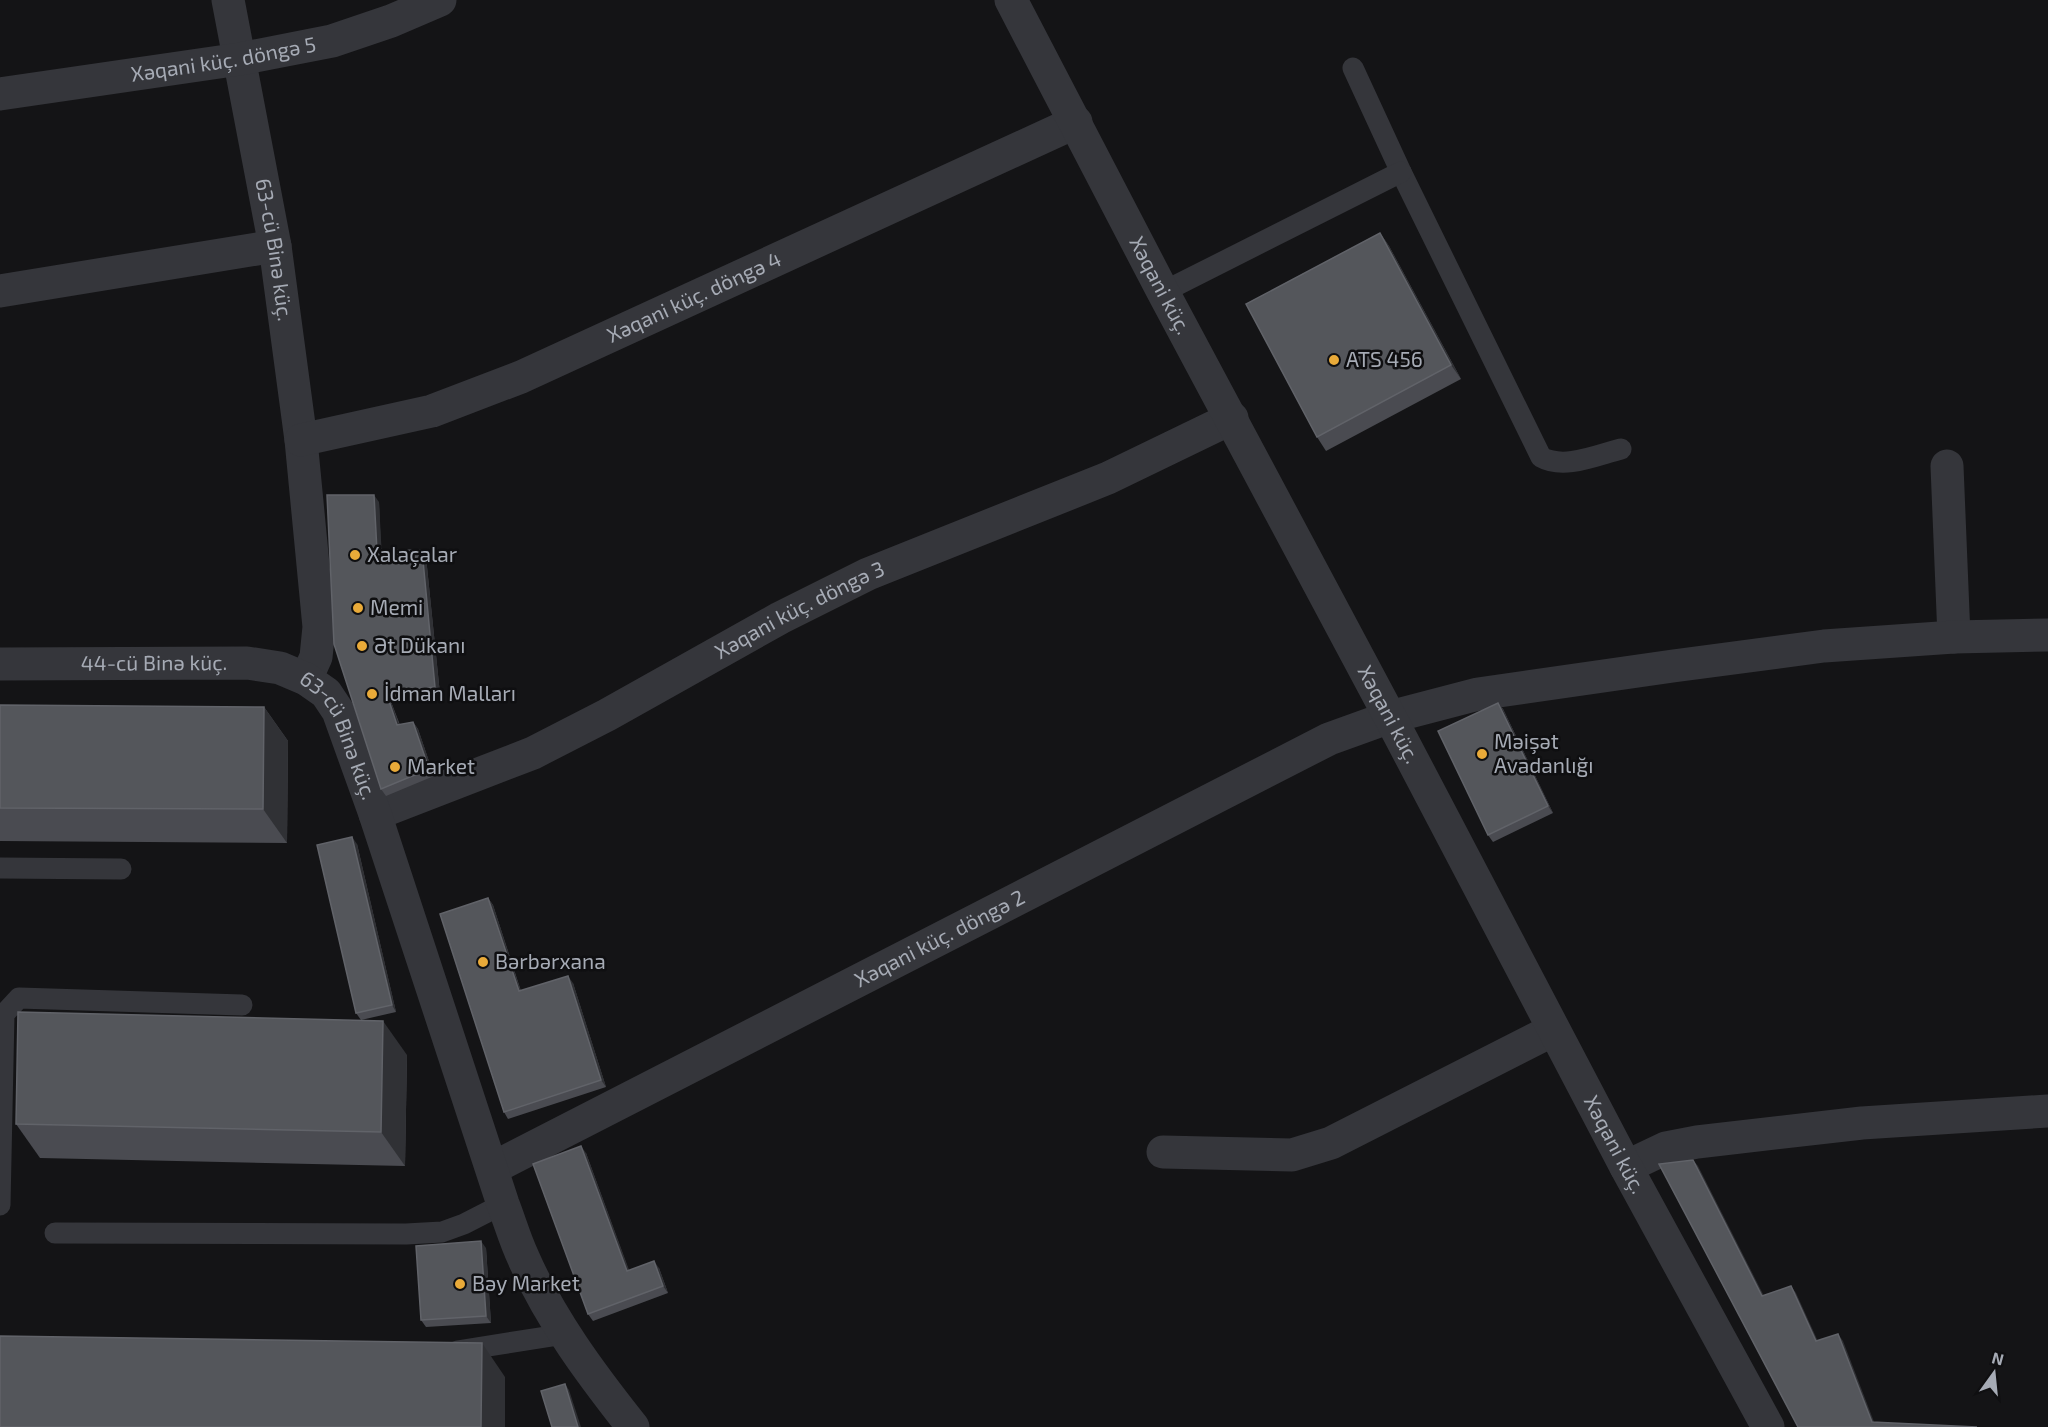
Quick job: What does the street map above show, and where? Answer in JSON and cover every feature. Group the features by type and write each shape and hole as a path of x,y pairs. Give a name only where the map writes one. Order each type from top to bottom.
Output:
{"street":[{"name":"63-cü Binə küç.","path":"228,0 275,246 301,440 319,627 316,657 306,679 326,693 338,711 375,814 522,1256 565,1334 592,1375 633,1427"},
{"name":"Xəqani küç. döngə 5","path":"0,93 240,58 333,41 391,21 440,0"},
{"name":"Xəqani küç.","path":"1011,0 1553,1030 1768,1427"},
{"name":"Xəqani küç. döngə 4","path":"301,440 432,411 521,377 1076,122"},
{"path":"0,291 275,246"},
{"name":"Xəqani küç. döngə 3","path":"375,814 533,753 607,715 780,618 868,574 1108,478 1232,418"},
{"path":"1947,466 1954,638"},
{"name":"Xəqani küç. döngə 2","path":"493,1168 1329,738 1390,717 1478,694 1824,646 2048,635"},
{"name":"44-cü Binə küç.","path":"0,664 247,663 280,668 306,679"},
{"path":"1163,1152 1292,1155 1331,1143 1553,1030"},
{"path":"1626,1167 1665,1148 1697,1142 1862,1123 2048,1111"}],"lane":[{"path":"1353,68 1401,172 1541,457 1551,463 1574,461 1621,448"},
{"path":"1163,292 1401,172"},
{"path":"0,868 121,869"},
{"path":"0,1205 4,1014 19,998 242,1005"},
{"path":"55,1233 406,1234 442,1232 464,1224 503,1204"},
{"path":"441,1350 465,1351 565,1334"}],"building":[{"path":"1380,233 1451,365 1317,437 1246,304"},
{"path":"327,495 374,495 377,551 422,550 435,687 386,692 397,725 413,722 429,769 381,789 334,644"},
{"path":"1498,703 1548,806 1488,835 1438,731"},
{"path":"0,705 264,707 263,809 0,808"},
{"path":"352,837 392,1005 356,1013 317,845"},
{"path":"488,898 519,991 568,976 601,1080 504,1112 440,914"},
{"path":"18,1012 383,1021 381,1132 16,1124"},
{"path":"581,1146 627,1271 654,1261 663,1286 588,1314 533,1164"},
{"path":"1693,1160 1762,1296 1791,1286 1816,1341 1838,1334 1872,1422 1977,1427 1798,1427 1659,1164"},
{"path":"481,1241 486,1316 421,1320 416,1246"},
{"path":"0,1336 482,1343 481,1427 0,1427"},
{"path":"565,1384 578,1427 552,1427 541,1391"}],"place":[{"name":"ATS 456","path":"1334,360"},
{"name":"Xalaçalar","path":"355,555"},
{"name":"Memi","path":"358,608"},
{"name":"Ət Dükanı","path":"362,646"},
{"name":"İdman Malları","path":"372,694"},
{"name":"Məişət Avadanlığı","path":"1482,754"},
{"name":"Market","path":"395,767"},
{"name":"Bərbərxana","path":"483,962"},
{"name":"Bəy Market","path":"460,1284"}]}
